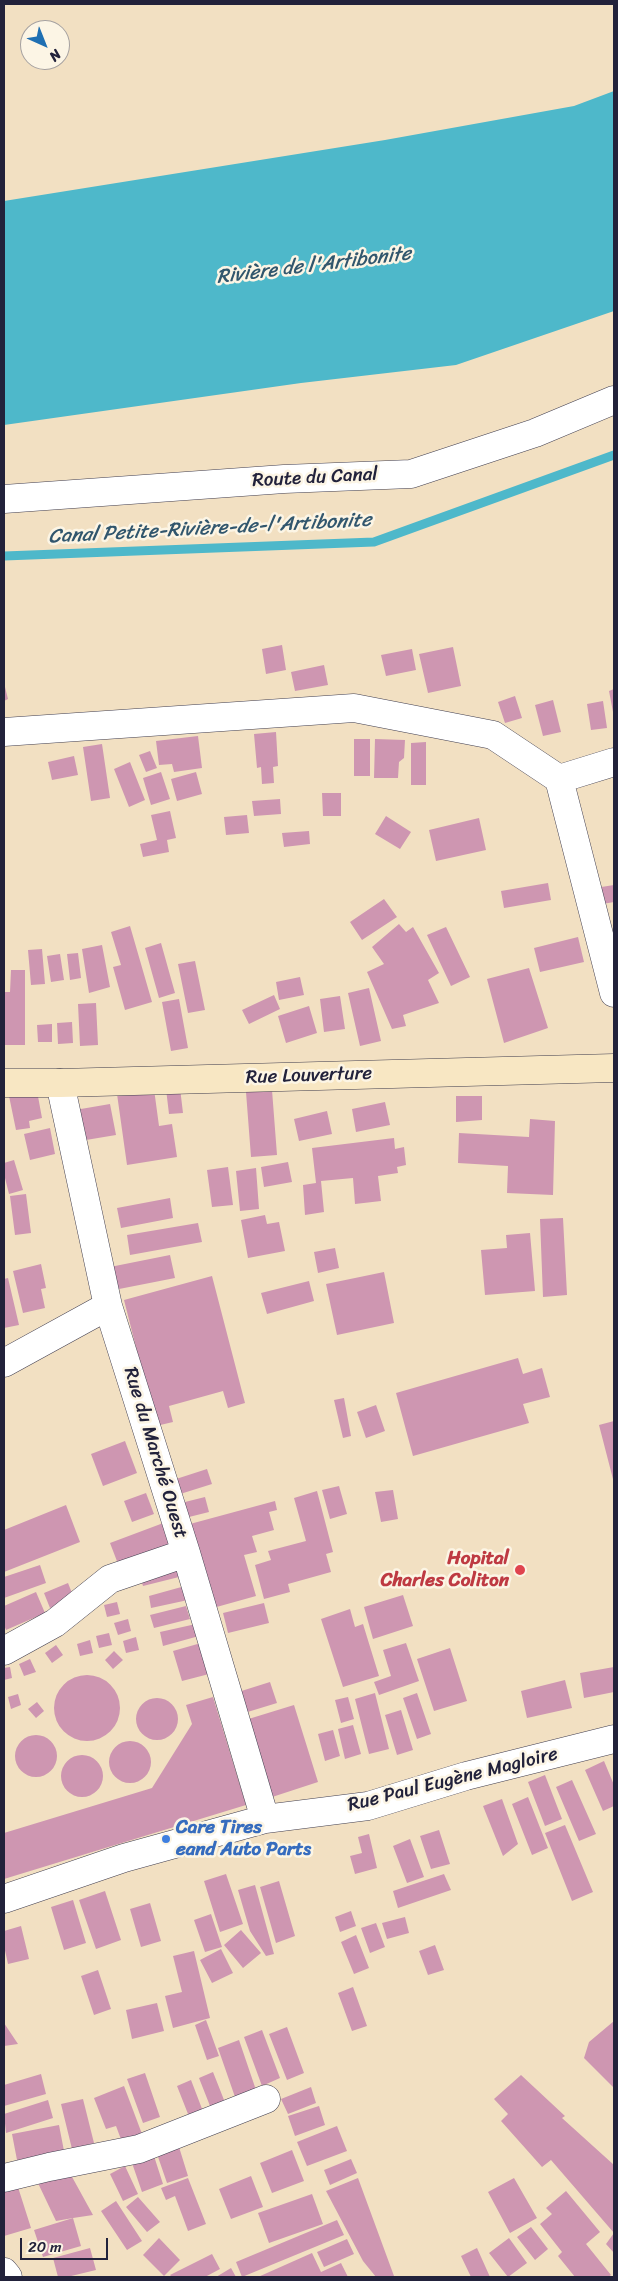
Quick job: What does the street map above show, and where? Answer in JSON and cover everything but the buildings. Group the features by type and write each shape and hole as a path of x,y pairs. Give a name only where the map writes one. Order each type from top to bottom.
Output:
{"main road":[{"name":"Rue Louverture","path":"4,1083 614,1068"}],"street":[{"name":"Route du Canal","path":"4,499 284,479 411,474 535,433 614,400"},
{"path":"4,732 354,708 494,735 559,779 614,993"},
{"path":"559,779 614,762"},
{"name":"Rue du Marché Ouest","path":"60,1083 108,1306 186,1553 264,1819"},
{"path":"4,1363 108,1306"},
{"path":"4,1651 55,1623 110,1579 186,1553"},
{"name":"Rue Paul Eugène Magloire","path":"4,1899 118,1860 264,1819 368,1806 466,1776 614,1739"},
{"path":"4,2178 49,2166 139,2149 266,2099"},
{"path":"4,2272 8,2277"}],"water":[{"name":"Rivière de l'Artibonite","path":"614,91 614,311 456,365 301,383 4,425 4,201 385,140 574,106"}],"waterway":[{"name":"Canal Petite-Rivière-de-l'Artibonite","path":"4,556 374,542 614,455"}],"place":[{"name":"Hopital Charles Coliton","path":"520,1570"},
{"name":"Care Tires eand Auto Parts","path":"166,1839"}]}
